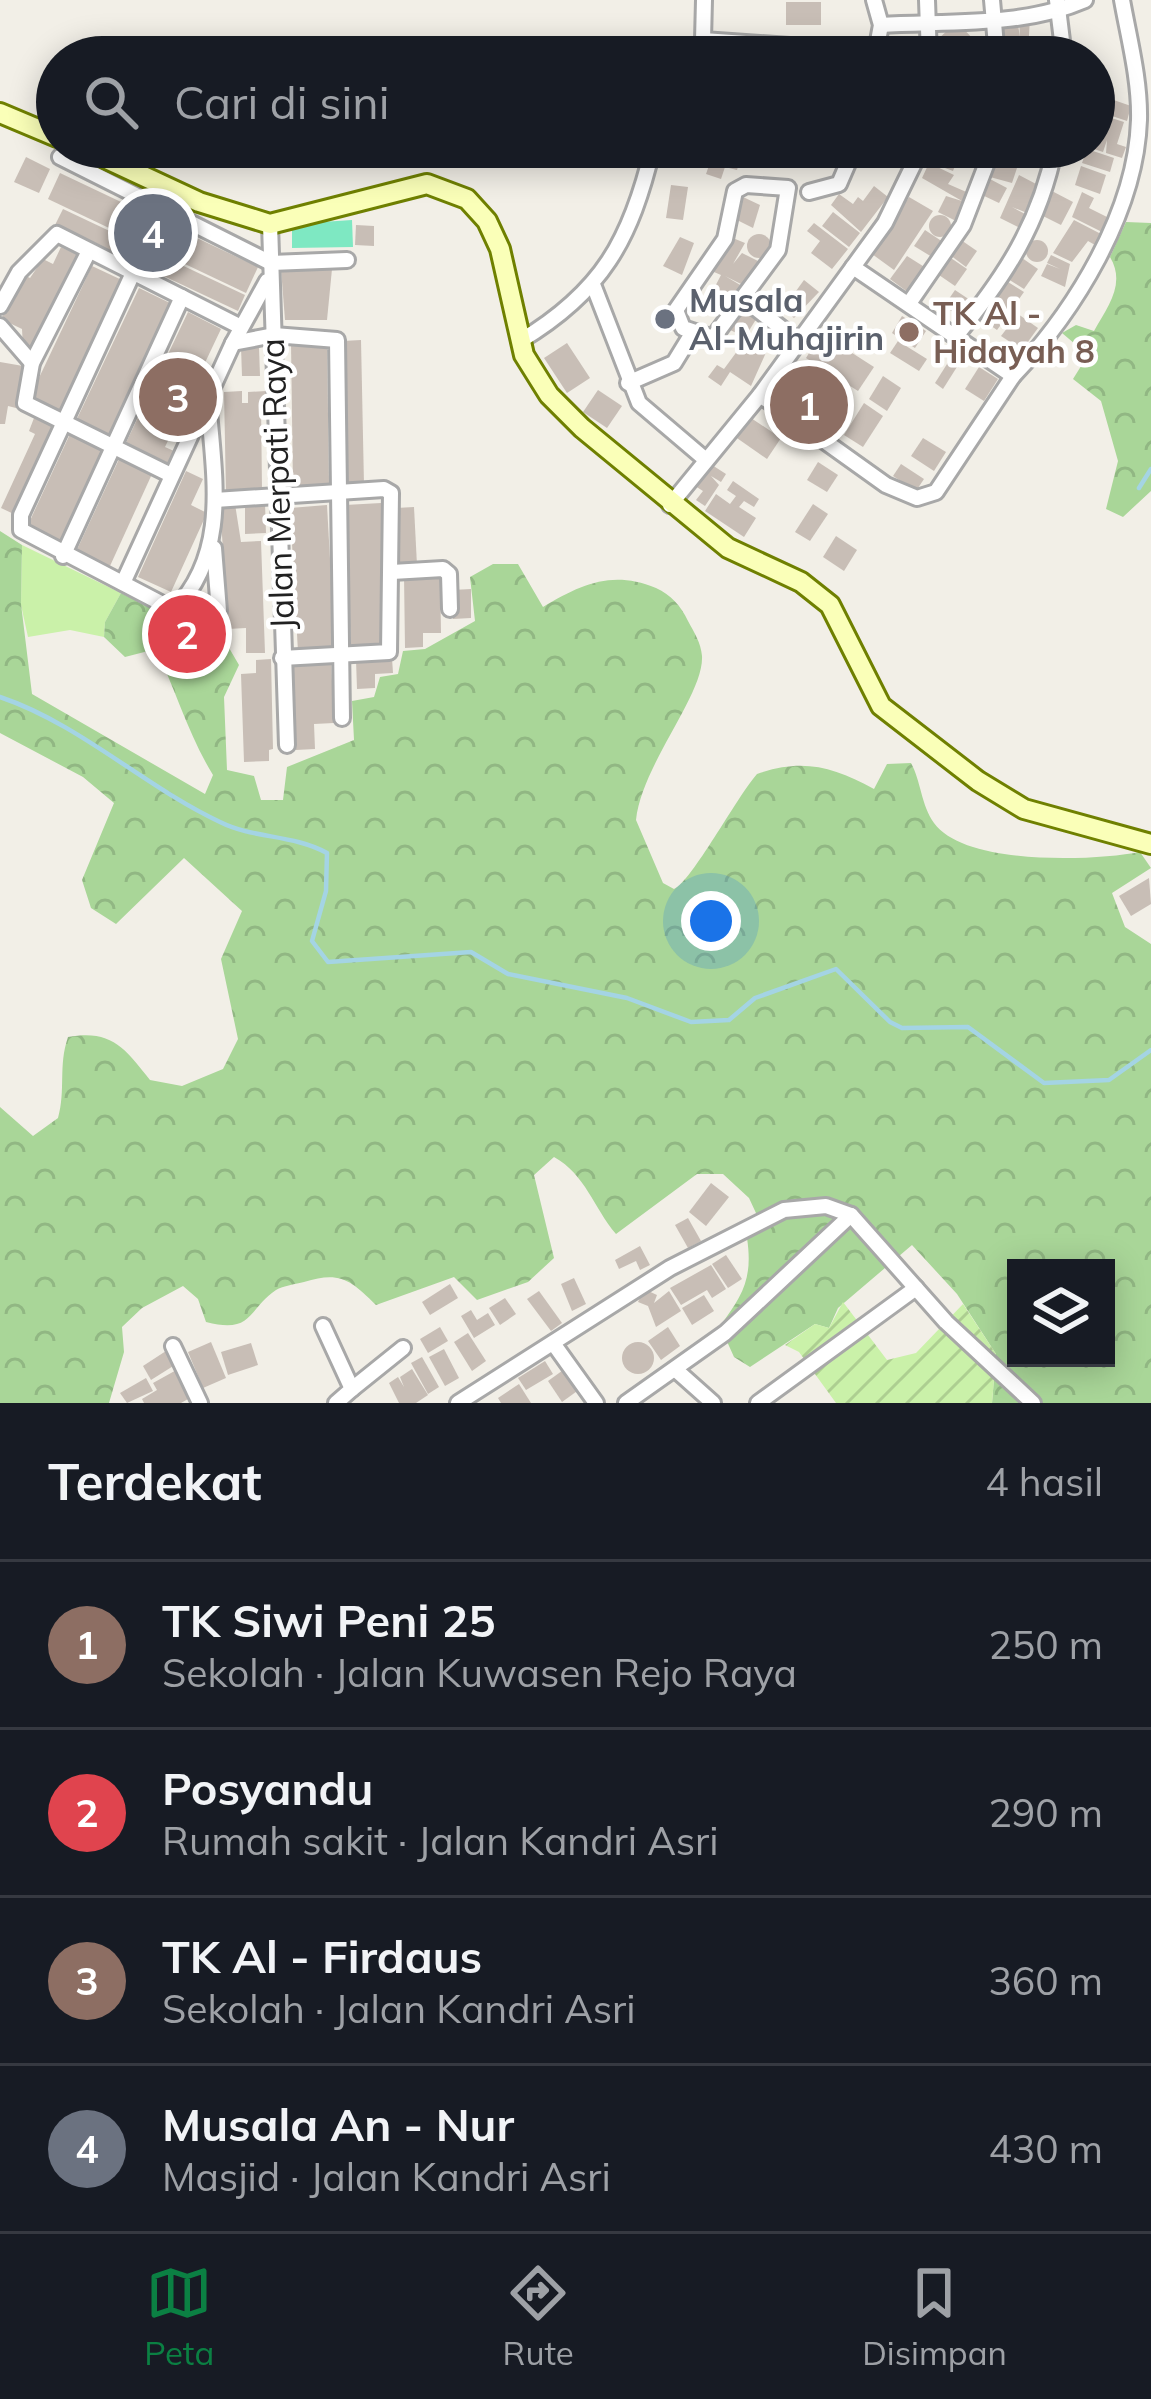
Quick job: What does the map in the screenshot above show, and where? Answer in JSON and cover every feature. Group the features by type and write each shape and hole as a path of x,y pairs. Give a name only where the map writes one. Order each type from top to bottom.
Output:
{"main road":[{"path":"0,113 36,134"},
{"path":"126,168 199,202 270,224 427,184 475,205 494,235 520,341 549,395 670,505 728,548 801,582 830,605 880,706 978,781 1024,809 1151,844"}],"street":[{"path":"703,36 704,0"},
{"path":"874,0 881,25 879,36"},
{"path":"926,0 928,36"},
{"path":"992,0 995,36"},
{"path":"881,25 993,20 1085,0"},
{"path":"760,395 886,484 916,498 936,492 1092,266 1132,168 1139,117 1122,0"},
{"path":"1058,6 1062,36"},
{"path":"94,168 270,270 347,260"},
{"path":"520,341 565,314 594,287 638,202 647,168"},
{"path":"808,192 839,184 846,168"},
{"path":"670,505 760,395 853,267 902,195 913,168"},
{"path":"910,302 963,225 985,168"},
{"path":"956,336 1019,253 1051,168"},
{"path":"788,188 778,250 744,298 717,337 693,332 677,321 676,310 724,239 736,189 788,188"},
{"name":"Jalan Merpati Raya","path":"270,224 287,745"},
{"path":"0,307 19,272 55,235 241,327"},
{"path":"89,251 32,363 25,403 171,475"},
{"path":"853,267 1013,376"},
{"path":"122,583 270,270"},
{"path":"134,273 20,523 27,537 174,610 193,588 213,543"},
{"path":"594,287 628,383 646,412 706,460"},
{"path":"63,556 182,297"},
{"path":"744,298 798,341"},
{"path":"0,326 32,363"},
{"path":"628,383 674,362 693,332"},
{"path":"232,343 274,335 337,340 342,718"},
{"path":"208,398 219,611"},
{"path":"215,500 384,489 391,493 389,652 282,658"},
{"path":"392,572 443,568 449,574 449,608"},
{"path":"458,1403 670,1268 784,1210 826,1206 851,1215 916,1288 1033,1403"},
{"path":"634,1401 725,1333 851,1215"},
{"path":"758,1403 916,1288"},
{"path":"323,1326 352,1389"},
{"path":"553,1343 596,1403"},
{"path":"173,1346 200,1403"},
{"path":"336,1403 403,1348"},
{"path":"676,1370 713,1403"}],"green space":[{"path":"352,220 353,247 292,248 292,224"},
{"path":"1126,222 1151,223 1151,491 1123,517 1106,509 1118,461 1101,401 1073,379 1088,355 1062,333 1076,325 1094,331 1105,313 1116,286 1110,257"},
{"path":"0,531 22,545 21,604 32,694 205,794 213,775 156,649 125,657 104,637 105,622 121,593 151,608 190,648 225,641 239,665 224,697 227,770 254,776 261,800 283,800 287,767 354,740 352,701 374,697 380,677 398,674 403,651 425,649 475,621 470,577 493,564 518,564 543,607 598,582 625,580 656,588 679,606 697,638 700,672 649,776 636,820 663,883 674,889 692,871 757,774 789,766 831,770 874,789 887,764 911,763 934,823 973,847 1062,858 1140,852 1151,868 1112,893 1125,927 1151,944 1151,1403 992,1403 996,1354 957,1294 912,1245 838,1308 829,1328 815,1324 750,1367 734,1357 720,1326 744,1285 749,1264 747,1238 762,1226 749,1198 723,1174 697,1174 616,1234 582,1182 554,1157 534,1175 554,1258 528,1282 477,1300 454,1277 376,1305 343,1280 326,1277 276,1290 248,1318 233,1325 206,1322 198,1299 183,1286 142,1308 122,1327 124,1352 109,1403 0,1403 0,1107 33,1136 58,1118 68,1037 106,1039 133,1059 150,1080 182,1086 223,1069 238,1039 221,959 242,911 184,858 116,924 91,908 82,880 114,803 83,777 0,733"},
{"path":"22,545 121,593 105,622 104,637 70,630 28,637 21,605"},
{"path":"843,1302 887,1360 916,1353 963,1304 996,1354 992,1403 836,1403 799,1352 785,1345 815,1324 829,1328"}],"building":[{"path":"786,2 821,2 821,25 786,25"},
{"path":"1019,18 1030,18 1029,36 1020,36"},
{"path":"1017,19 1020,36 1001,36 1000,20"},
{"path":"957,22 970,36 941,36"},
{"path":"1115,100 1131,106 1127,121 1115,117"},
{"path":"1115,119 1124,122 1117,144 1126,147 1122,158 1115,156"},
{"path":"26,157 36,162 36,168 50,169 39,193 14,182"},
{"path":"708,168 725,168 721,179 706,174"},
{"path":"927,168 939,168 954,175 948,184 971,194 956,221 938,212 946,196 962,201 922,178"},
{"path":"994,168 1017,168 1012,183 990,177"},
{"path":"1080,168 1106,175 1100,194 1075,185"},
{"path":"60,173 258,267 246,293 48,199"},
{"path":"1019,175 1038,185 1027,213 1012,207 1027,215 1020,228 1000,218"},
{"path":"988,178 1007,188 999,203 980,194"},
{"path":"671,185 688,187 683,220 666,218"},
{"path":"874,186 888,197 861,232 831,205 839,194 853,204 858,197 863,201"},
{"path":"1050,190 1073,202 1061,225 1039,214"},
{"path":"1082,192 1094,198 1089,208 1109,218 1102,232 1072,217"},
{"path":"743,197 760,205 753,228 737,220"},
{"path":"909,197 933,211 894,270 872,254"},
{"path":"63,209 245,295 238,311 55,225"},
{"path":"833,212 860,233 849,247 822,226"},
{"path":"940,215 951,226 940,237 929,226"},
{"path":"1074,220 1101,234 1095,245 1088,241 1072,262 1053,253"},
{"path":"814,223 848,249 832,269 811,253 820,241 807,231"},
{"path":"356,225 374,226 374,246 355,245"},
{"path":"925,230 943,242 932,257 914,246"},
{"path":"759,234 768,237 768,255 759,258 750,255 747,246 750,237"},
{"path":"728,236 745,243 733,264 742,253 760,262 745,286 725,276 742,286 723,309 707,302 721,275 707,269"},
{"path":"680,237 694,243 682,275 663,266"},
{"path":"961,240 977,251 966,267 950,255"},
{"path":"1037,240 1048,251 1037,262 1026,251"},
{"path":"61,247 80,256 34,353 23,348 22,329 1,319 26,276 30,278 43,259 53,264"},
{"path":"1051,255 1070,264 1065,287 1041,276 1047,264 1060,269 1047,263"},
{"path":"907,256 926,268 909,293 890,279"},
{"path":"948,256 967,269 955,286 936,273"},
{"path":"1022,258 1038,269 1024,289 1008,279"},
{"path":"92,266 124,281 60,416 28,401"},
{"path":"281,269 332,269 327,320 285,320"},
{"path":"804,280 819,292 794,318 783,309"},
{"path":"1008,282 1024,292 1004,320 993,313 1003,322 997,330 978,317"},
{"path":"139,288 172,304 108,438 75,423"},
{"path":"955,290 973,302 962,318 944,306"},
{"path":"742,305 760,313 745,337 728,329"},
{"path":"188,312 221,329 165,447 174,451 166,468 124,447"},
{"path":"1018,314 1038,328 1022,350 1001,336"},
{"name":"TK Al - Hidayah 8","path":"902,316 926,331 915,348 892,333"},
{"path":"821,333 874,367 858,391 806,358"},
{"path":"749,335 768,348 751,386 730,372 721,386 708,377 717,365 724,369"},
{"path":"361,340 364,485 345,485 343,341"},
{"path":"898,341 927,359 919,371 890,353"},
{"path":"327,342 329,487 293,488 291,343"},
{"path":"567,343 590,378 567,393 544,358"},
{"path":"241,347 259,347 260,376 242,376"},
{"path":"954,353 962,359 943,389 935,383"},
{"path":"0,362 23,366 16,408 8,406 5,424 0,424"},
{"path":"979,367 998,379 984,401 965,389"},
{"path":"784,375 847,415 834,436 771,395"},
{"path":"883,376 901,388 887,411 869,399"},
{"path":"598,390 622,406 607,428 583,412"},
{"path":"242,391 242,403 248,403 248,392 266,391 266,402 261,403 262,490 226,494 224,392"},
{"path":"864,403 883,416 863,447 844,435"},
{"path":"748,416 781,438 767,459 734,436"},
{"path":"34,418 58,429 18,516 1,508 35,434 29,431"},
{"path":"70,434 103,450 59,544 27,527"},
{"path":"923,438 946,452 934,471 911,456"},
{"path":"120,457 152,474 110,566 75,554"},
{"path":"818,462 838,475 827,492 807,480"},
{"path":"901,464 924,479 916,491 893,476"},
{"path":"712,465 726,474 721,482 711,476 719,485 705,506 696,500 703,491 692,484"},
{"path":"186,471 203,479 191,505 207,513 171,592 138,577"},
{"path":"733,481 759,499 754,507 744,501 739,507 756,518 744,537 705,511 716,494 730,504 736,496 727,490"},
{"path":"245,503 265,503 266,533 245,534"},
{"path":"381,503 387,648 351,650 345,505"},
{"path":"220,504 235,504 241,542 261,541 265,653 246,653 246,628 228,629"},
{"path":"813,504 828,514 810,541 795,532"},
{"path":"327,505 335,650 298,652 290,508"},
{"path":"414,507 417,565 399,566 396,508"},
{"path":"836,536 857,550 844,571 823,557"},
{"path":"440,574 441,633 423,633 423,647 405,648 404,575"},
{"path":"471,589 471,618 453,619 452,590"},
{"path":"207,611 220,619 212,640 201,632 192,645 175,633 183,620 195,629"},
{"path":"392,658 393,673 375,674 375,688 357,689 356,660"},
{"path":"271,659 273,749 269,761 244,762 241,674 256,673 256,660"},
{"path":"331,661 334,723 314,724 315,749 296,750 293,663"},
{"path":"1149,878 1151,904 1131,916 1119,896"},
{"path":"711,1183 729,1197 706,1226 689,1212"},
{"path":"688,1218 701,1241 688,1248 675,1225"},
{"path":"640,1246 650,1265 640,1270 636,1261 619,1269 615,1260"},
{"path":"726,1255 742,1279 728,1288 712,1264"},
{"path":"711,1265 726,1289 712,1298 707,1290 681,1305 670,1288"},
{"path":"574,1278 586,1304 572,1311 561,1284"},
{"path":"450,1284 458,1298 430,1315 422,1302"},
{"path":"644,1289 657,1295 654,1303 669,1291 681,1311 656,1327 648,1306 638,1302"},
{"path":"539,1291 562,1323 551,1331 527,1299"},
{"path":"704,1295 714,1311 692,1325 682,1308"},
{"path":"505,1298 516,1314 500,1325 489,1308"},
{"path":"471,1310 477,1320 488,1313 495,1325 474,1338 461,1316"},
{"path":"440,1327 448,1341 428,1353 420,1339"},
{"path":"668,1327 680,1346 661,1360 648,1341"},
{"path":"468,1333 486,1361 472,1371 454,1342"},
{"path":"211,1342 226,1378 203,1388 188,1352"},
{"path":"638,1342 649,1347 654,1358 649,1369 638,1374 627,1369 622,1358 627,1347"},
{"path":"251,1343 258,1365 228,1375 221,1352"},
{"path":"169,1349 178,1363 151,1380 143,1366"},
{"path":"444,1349 459,1378 445,1386 429,1357"},
{"path":"422,1357 439,1387 428,1394 411,1363"},
{"path":"545,1361 553,1374 526,1390 518,1378"},
{"path":"180,1368 195,1395 181,1403 144,1403 142,1399 157,1390 153,1383"},
{"path":"566,1368 580,1389 562,1402 548,1381"},
{"path":"412,1369 428,1395 416,1403 399,1403 389,1383 398,1377 404,1387 400,1377"},
{"path":"146,1378 153,1391 127,1403 120,1393"},
{"path":"519,1384 531,1403 501,1403 498,1398"}],"waterway":[{"path":"1139,488 1151,469"},
{"path":"0,697 58,723 220,822 327,853 326,891 312,941 328,962 471,952 508,974 627,998 691,1022 729,1020 755,998 836,969 890,1022 902,1028 968,1027 1044,1083 1109,1080 1151,1050"}],"place":[{"name":"Musala An - Nur","path":"153,233"},
{"name":"Musala Al-Muhajirin","path":"665,319"},
{"name":"TK Al - Hidayah 8","path":"909,332"},
{"name":"TK Al - Firdaus","path":"178,397"},
{"name":"TK Siwi Peni 25","path":"809,405"},
{"name":"Posyandu","path":"187,634"}]}
